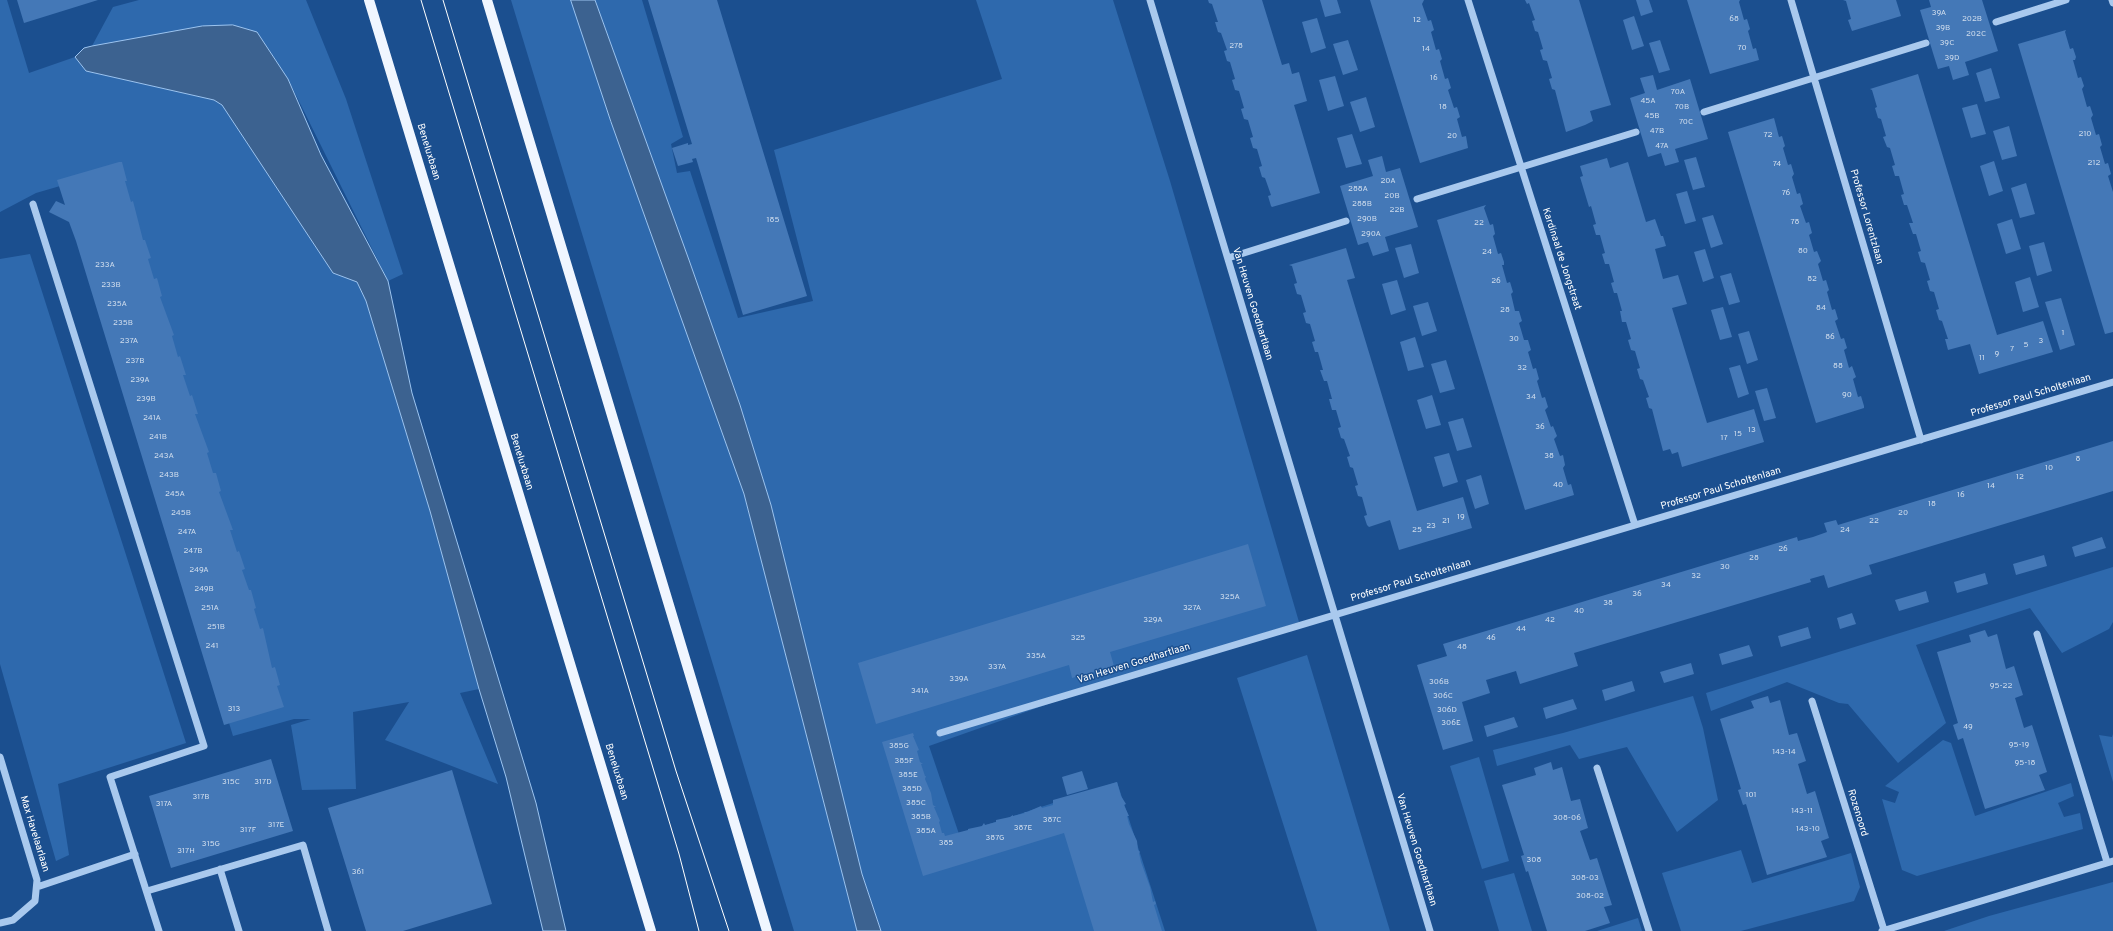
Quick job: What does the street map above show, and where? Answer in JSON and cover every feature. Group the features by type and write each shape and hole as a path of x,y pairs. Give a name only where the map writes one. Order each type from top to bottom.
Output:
{"main road":[{"name":"Beneluxbaan","path":"369,0 652,931"},
{"path":"487,0 767,931"}],"street":[{"name":"Van Heuven Goedhartlaan","path":"1150,0 1430,931"},
{"name":"Kardinaal de Jongstraat","path":"1468,0 1635,525"},
{"name":"Professor Lorentzlaan","path":"1791,0 1921,440"},
{"path":"1996,22 2066,0"},
{"path":"1704,112 1926,44"},
{"path":"1417,200 1636,132"},
{"path":"34,204 204,746 110,777 136,854 159,931"},
{"path":"1228,258 1346,221"},
{"name":"Professor Paul Scholtenlaan","path":"1335,615 2113,382"},
{"name":"Van Heuven Goedhartlaan","path":"940,733 1335,615"},
{"name":"Rozenoord","path":"1812,701 1883,931 2110,862 2038,634"},
{"name":"Max Havelaarlaan","path":"0,756 37,880 35,901 13,920 0,923"},
{"path":"1597,768 1649,931"},
{"path":"147,891 302,845 328,931"},
{"path":"37,887 136,854"},
{"path":"220,869 239,931"}],"shaded area":[{"path":"0,0 7,0 29,73 75,57 86,71 214,100 222,105 333,273 357,282 366,301 430,511 479,689 460,693 498,784 385,740 409,702 353,712 356,789 302,790 291,725 311,719 294,719 233,736 67,184 36,193 0,212"},
{"path":"139,0 306,0 346,99 403,274 388,281 288,79 257,32 92,46 113,7"},
{"path":"511,0 571,0 611,122 744,494 857,931 794,931"},
{"path":"571,0 595,0 740,405 771,505 862,874 881,931 857,931 744,494 611,122"},
{"path":"595,0 642,0 683,137 671,144 677,173 690,171 738,318 813,301 774,150 1002,79 976,0 1113,0 1170,181 1299,622 1122,678 929,746 959,834 1117,782 1165,931 881,931 862,874 771,505 740,405"},
{"path":"233,25 257,32 288,79 321,155 388,281 412,393 536,803 566,931 543,931 506,777 479,689 430,511 366,301 357,282 333,273 222,105 214,100 86,71 75,57 84,48 92,46 202,26"},
{"path":"30,254 186,743 58,784 69,855 56,861 0,664 0,259"},
{"path":"2113,567 2113,622 2109,629 2062,653 2030,608 1916,645 1946,723 1898,763 1848,704 1839,703 1787,682 1711,711 1706,693"},
{"path":"1307,655 1390,931 1317,931 1237,678"},
{"path":"1693,696 1703,728 1718,800 1677,832 1627,747 1579,759 1570,745 1497,766 1493,750 1563,733"},
{"path":"2113,734 2113,782 2099,735 2112,737"},
{"path":"1943,740 1951,743 1975,816 2071,783 2074,796 2058,803 2064,817 2080,813 2083,829 1917,876 1902,870 1882,799 1895,803 1899,792 1885,786"},
{"path":"1479,757 1509,861 1482,869 1450,766"},
{"path":"1741,850 1752,883 1851,853 1860,887 1854,901 1741,931 1681,931 1662,873"},
{"path":"1514,873 1532,931 1499,931 1484,881"},
{"path":"2113,882 2113,931 1944,931 1989,916"},
{"path":"1638,918 1642,931 1597,931"}],"building":[{"path":"17,0 98,0 24,23"},
{"path":"648,0 717,0 807,296 743,315 696,158 692,159 693,162 678,166 672,148 688,143 688,145 692,144"},
{"path":"1208,0 1262,0 1282,65 1289,63 1292,74 1299,72 1307,101 1294,105 1320,193 1272,207 1271,206 1268,196 1271,195 1265,178 1262,177 1259,167 1262,166 1257,149 1253,148 1250,138 1253,137 1248,120 1244,119 1241,109 1244,108 1239,91 1235,90 1232,80 1235,79 1230,62 1227,61 1224,51 1227,50 1221,33 1218,32 1215,22 1218,22 1212,4 1209,3"},
{"path":"1320,0 1337,0 1341,13 1325,17"},
{"path":"1370,0 1424,0 1422,4 1428,21 1431,20 1434,30 1431,32 1436,50 1439,49 1442,59 1440,61 1445,79 1448,78 1451,88 1448,90 1454,108 1457,107 1460,117 1457,119 1462,137 1466,136 1468,148 1420,163"},
{"path":"1525,0 1579,0 1611,105 1590,111 1593,121 1566,132 1555,90 1552,89 1549,79 1552,78 1547,61 1543,60 1540,50 1543,49 1538,32 1535,31 1532,21 1535,20 1529,3 1527,4"},
{"path":"1636,0 1649,0 1653,12 1641,16"},
{"path":"1687,0 1740,0 1739,2 1744,20 1747,19 1750,29 1748,31 1753,49 1756,48 1759,60 1710,74"},
{"path":"1843,0 1896,0 1901,16 1852,31 1848,20 1851,19 1846,1"},
{"path":"1929,0 1982,0 1998,51 1965,62 1969,75 1953,80 1949,66 1938,69 1920,10 1931,7"},
{"path":"1634,16 1644,46 1632,50 1623,20"},
{"path":"1317,18 1326,48 1311,53 1302,22"},
{"path":"2066,30 2065,32 2070,49 2073,48 2076,57 2075,60 2073,60 2078,78 2081,77 2084,86 2082,89 2087,107 2090,106 2093,115 2091,118 2096,135 2099,134 2102,145 2100,147 2105,164 2108,163 2111,174 2108,176 2113,192 2113,332 2105,334 2018,44"},
{"path":"1348,40 1358,70 1343,75 1333,44"},
{"path":"1660,40 1670,70 1659,73 1649,43"},
{"path":"1991,68 2000,98 1985,102 1976,73"},
{"path":"1918,74 1997,335 2043,321 2053,352 1979,374 1970,344 1948,350 1945,339 1948,339 1942,321 1939,320 1936,310 1939,309 1934,292 1930,291 1927,281 1930,280 1925,263 1921,262 1918,252 1921,251 1916,234 1913,234 1909,223 1913,223 1907,205 1904,205 1901,195 1904,194 1899,176 1895,176 1892,166 1895,165 1890,148 1887,147 1883,137 1886,136 1881,119 1878,118 1875,108 1877,107 1872,90 1870,89"},
{"path":"1653,75 1657,90 1690,79 1708,139 1675,149 1679,162 1665,166 1661,153 1648,157 1630,98 1645,93 1640,78"},
{"path":"1335,76 1344,106 1328,111 1319,80"},
{"path":"1366,97 1375,127 1360,132 1350,102"},
{"path":"1977,104 1986,134 1971,138 1962,108"},
{"path":"1774,118 1779,137 1782,136 1785,146 1783,148 1788,165 1791,164 1794,174 1792,177 1797,194 1800,193 1803,204 1800,206 1806,223 1809,222 1812,233 1809,235 1814,252 1817,251 1821,261 1818,264 1823,281 1826,280 1829,290 1827,292 1832,310 1835,309 1838,319 1835,321 1841,339 1844,338 1847,348 1844,350 1849,368 1852,366 1856,377 1853,379 1858,397 1861,396 1864,406 1864,408 1816,423 1728,132"},
{"path":"2009,126 2017,156 2002,160 1993,131"},
{"path":"1352,134 1362,164 1346,168 1337,138"},
{"path":"1382,156 1386,172 1400,168 1418,227 1385,237 1389,251 1373,256 1368,242 1358,245 1340,186 1373,176 1368,160"},
{"path":"1696,157 1705,187 1693,190 1684,160"},
{"path":"1607,158 1610,168 1628,162 1646,222 1655,219 1666,246 1655,249 1663,279 1678,275 1687,304 1672,308 1707,423 1754,409 1764,442 1682,467 1678,452 1672,454 1670,449 1663,451 1652,409 1649,408 1646,398 1649,397 1637,369 1640,368 1635,351 1631,350 1628,340 1631,339 1626,322 1622,322 1620,311 1622,311 1617,293 1614,293 1611,283 1614,282 1609,264 1605,264 1602,254 1605,253 1600,235 1596,235 1593,225 1596,224 1580,177 1583,176 1580,166"},
{"path":"1994,161 2003,191 1989,196 1980,166"},
{"path":"122,162 127,181 125,181 131,202 133,201 143,240 145,240 151,258 148,259 154,279 157,278 162,296 160,297 174,335 172,336 178,357 180,356 186,375 183,375 190,396 192,395 198,414 195,414 209,452 207,453 213,473 216,473 221,491 219,492 233,530 230,530 237,552 239,551 245,569 242,570 249,590 251,590 256,608 254,609 260,629 263,628 272,668 275,667 280,685 277,686 284,707 224,725 76,241 69,222 49,212 56,201 65,205 57,180"},
{"path":"2026,183 2035,214 2020,218 2011,188"},
{"path":"1687,191 1696,221 1685,224 1676,194"},
{"path":"1486,205 1484,208 1490,225 1493,224 1495,234 1493,236 1498,254 1501,253 1504,262 1504,265 1502,265 1507,283 1510,282 1513,292 1511,294 1515,311 1519,311 1522,321 1519,323 1524,340 1528,340 1531,350 1528,352 1533,369 1536,368 1539,379 1537,381 1542,398 1545,397 1548,407 1545,410 1551,427 1553,426 1557,436 1554,439 1560,456 1563,455 1565,465 1563,468 1568,485 1571,484 1574,495 1525,510 1437,220"},
{"path":"1713,215 1723,244 1711,248 1702,218"},
{"path":"2012,219 2021,249 2006,254 1997,224"},
{"path":"2044,242 2052,271 2037,276 2029,246"},
{"path":"1411,244 1419,273 1404,278 1395,248"},
{"path":"1346,248 1355,278 1347,280 1417,511 1463,497 1472,528 1399,550 1390,520 1369,527 1367,525 1364,516 1367,515 1362,497 1358,496 1355,486 1358,485 1353,468 1350,467 1347,457 1350,456 1344,439 1341,438 1338,428 1341,427 1336,410 1332,410 1329,399 1332,399 1327,381 1324,381 1320,370 1323,370 1318,352 1315,352 1312,342 1315,341 1310,324 1306,323 1303,313 1306,312 1301,295 1297,294 1294,284 1297,283 1292,266 1289,265"},
{"path":"1705,249 1714,278 1703,282 1694,252"},
{"path":"1731,273 1740,302 1729,305 1720,276"},
{"path":"2030,277 2039,307 2023,312 2015,282"},
{"path":"1397,280 1406,310 1391,315 1382,284"},
{"path":"2061,298 2075,345 2060,350 2045,302"},
{"path":"1428,302 1437,331 1422,336 1413,306"},
{"path":"1723,307 1732,337 1720,340 1711,310"},
{"path":"1749,331 1758,360 1747,364 1738,334"},
{"path":"1415,337 1424,367 1408,371 1400,342"},
{"path":"1446,360 1455,389 1440,393 1431,364"},
{"path":"1740,365 1749,394 1738,398 1729,368"},
{"path":"1767,388 1776,418 1764,421 1755,391"},
{"path":"1432,395 1441,425 1426,429 1417,400"},
{"path":"1463,418 1472,447 1457,451 1448,422"},
{"path":"2113,441 2113,491 1869,565 1872,574 1828,588 1824,575 1810,579 1811,582 1574,653 1578,666 1520,684 1516,671 1486,680 1490,693 1462,702 1473,741 1443,750 1417,665 1447,656 1443,644 1797,537 1798,541 1813,537 1827,532 1824,523 1836,520 1838,525"},
{"path":"1449,453 1458,482 1443,487 1434,457"},
{"path":"1481,475 1489,504 1475,509 1466,480"},
{"path":"2102,537 2106,548 2075,557 2072,547"},
{"path":"1248,544 1266,606 1110,652 1114,666 1072,678 1069,665 876,724 858,663"},
{"path":"2044,555 2047,566 2016,575 2013,564"},
{"path":"1985,573 1988,584 1957,593 1954,582"},
{"path":"1926,591 1929,602 1899,611 1895,600"},
{"path":"1852,613 1856,624 1840,629 1837,618"},
{"path":"1808,627 1811,638 1781,647 1778,636"},
{"path":"1985,630 1988,637 1997,634 2006,669 2014,666 2023,695 2015,698 2024,728 2032,725 2047,772 2039,775 2045,790 1985,809 1963,738 1958,740 1953,725 1958,723 1937,652 1971,642 1969,635"},
{"path":"1749,645 1753,656 1722,665 1719,654"},
{"path":"1691,663 1694,674 1664,683 1660,672"},
{"path":"1632,681 1635,691 1605,701 1602,690"},
{"path":"1768,696 1770,703 1780,700 1789,735 1797,733 1806,761 1798,764 1807,794 1815,791 1829,838 1821,841 1827,857 1767,875 1746,804 1743,805 1738,790 1741,789 1720,719 1754,708 1751,701"},
{"path":"1573,699 1577,709 1546,719 1543,708"},
{"path":"1514,717 1518,727 1487,737 1484,726"},
{"path":"913,733 919,750 917,751 920,762 923,764 921,764 931,793 933,805 936,807 934,807 940,821 942,833 944,833 945,836 982,826 984,823 985,825 996,822 996,820 1025,813 1024,812 1041,806 1042,808 1053,805 1053,800 1117,782 1121,796 1126,804 1124,805 1129,816 1127,816 1129,824 1137,841 1141,862 1150,887 1153,902 1155,901 1156,904 1154,905 1162,931 1094,931 1064,833 923,876 882,742"},
{"path":"271,759 293,831 171,868 149,796"},
{"path":"1551,762 1553,770 1562,767 1571,801 1580,799 1588,828 1580,831 1590,860 1597,858 1612,905 1604,907 1610,923 1585,931 1547,931 1528,871 1526,872 1521,856 1524,855 1502,785 1536,775 1534,768"},
{"path":"452,770 492,904 403,931 366,931 328,808"},
{"path":"1082,771 1088,789 1067,795 1062,777"}],"tram line":[{"path":"421,0 679,854 699,931"},
{"path":"443,0 676,771 729,931"}]}
